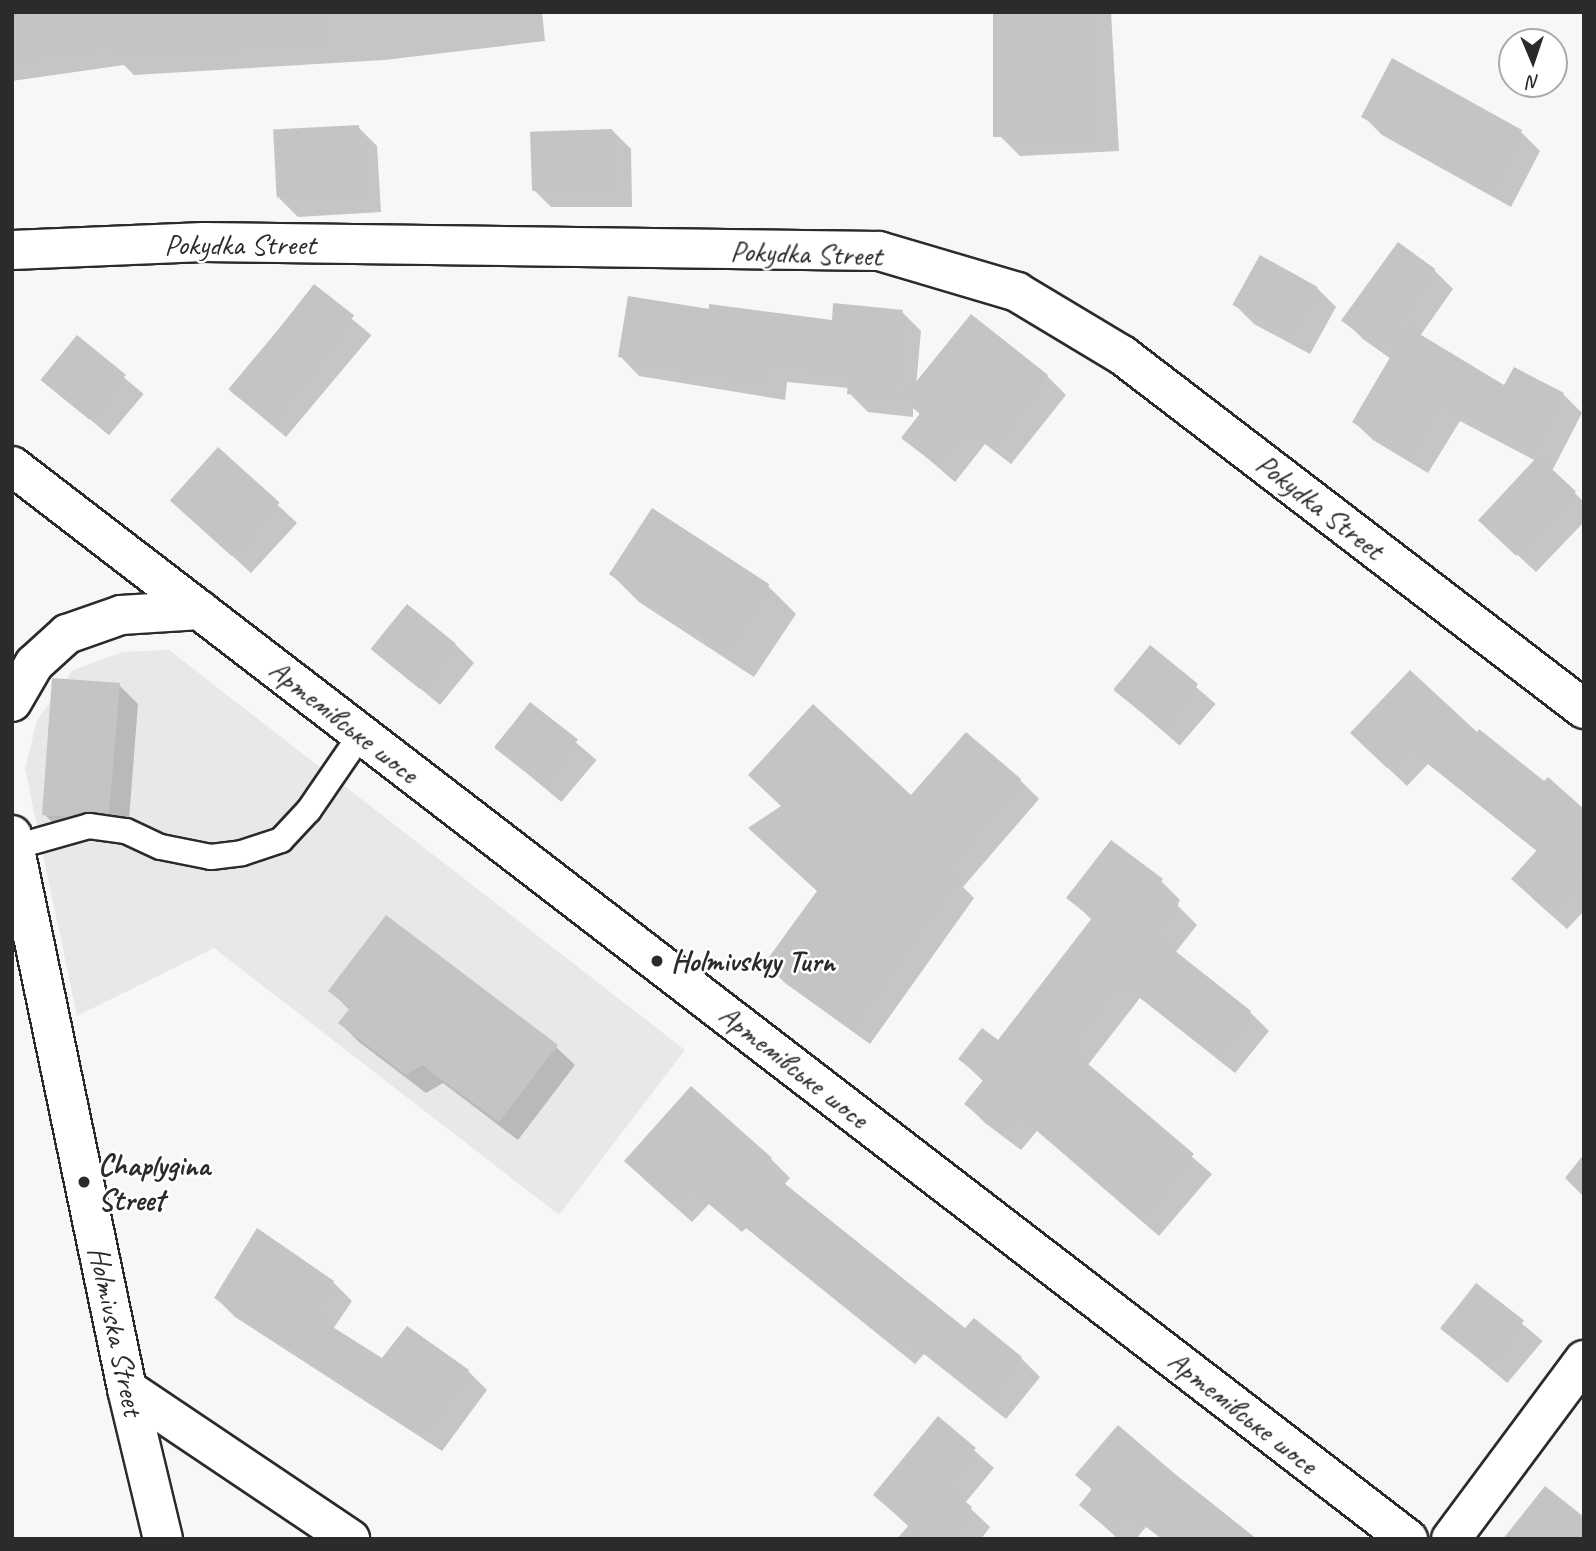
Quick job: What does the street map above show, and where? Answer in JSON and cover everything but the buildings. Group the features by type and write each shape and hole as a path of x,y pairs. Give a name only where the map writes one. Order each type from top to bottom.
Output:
{"street":[{"name":"Pokydka Street","path":"12,250 204,242 879,251 1017,292 1122,355 1584,709"},
{"name":"Артемівське шосе","path":"12,466 1408,1539"},
{"path":"12,702 34,664 67,634 121,615 200,610"},
{"name":"Holmivska Street","path":"13,841 127,1389 163,1539"},
{"path":"1451,1539 1584,1360"},
{"path":"127,1389 350,1539"}],"lane":[{"path":"13,841 89,827 127,831 161,847 211,857 242,853 281,840 309,810 361,734"}],"shaded area":[{"path":"169,650 685,1050 559,1215 214,948 77,1016 25,769 37,720 73,670 123,652"}],"place":[{"name":"Holmivskyy Turn","path":"657,961"},
{"name":"Chaplygina Street","path":"84,1182"}]}
